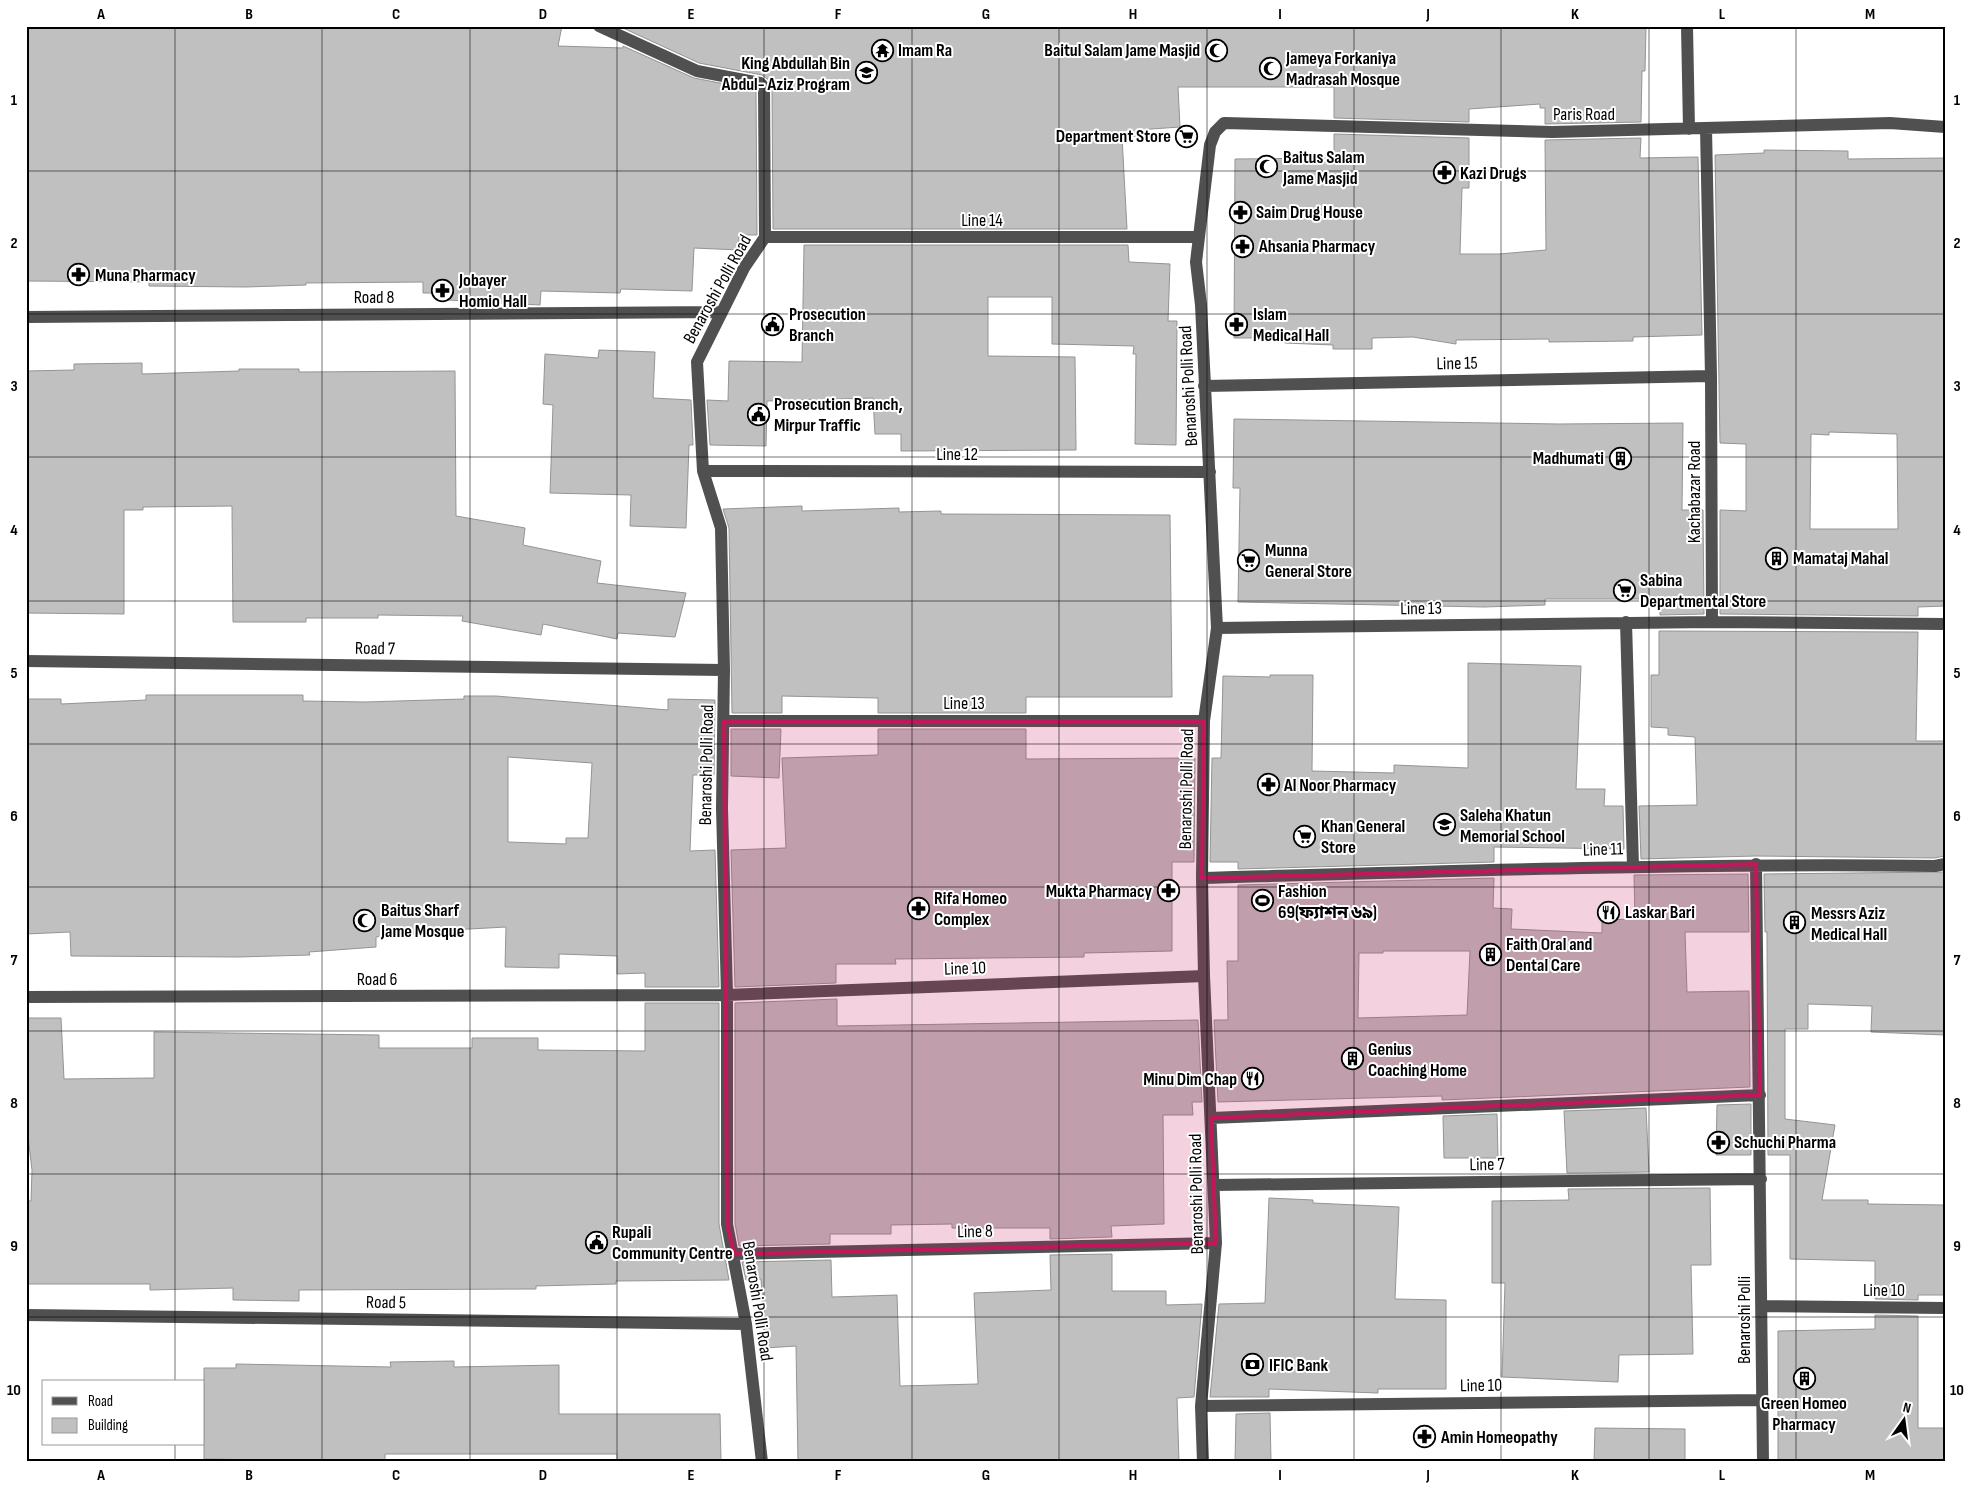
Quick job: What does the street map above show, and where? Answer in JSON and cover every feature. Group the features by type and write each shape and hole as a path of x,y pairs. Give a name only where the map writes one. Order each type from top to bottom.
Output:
{"street":[{"name":"Benaroshi Polli Road","path":"599,26 697,72 760,83 764,87 765,237 744,268 697,362 703,470 721,528 724,670 722,808 727,995 726,1224 734,1254 746,1324 762,1462"},
{"path":"1687,26 1689,129"},
{"name":"Benaroshi Polli Road","path":"1203,1462 1201,1406 1216,1243 1204,976 1202,878 1204,721 1217,628 1201,305 1196,262 1210,145 1215,132 1224,122"},
{"name":"Paris Road","path":"1224,122 1552,132 1890,124 1945,127"},
{"name":"Kachabazar Road","path":"1706,128 1711,376 1712,622"},
{"name":"Line 14","path":"765,237 1199,237"},
{"name":"Road 8","path":"26,317 722,312"},
{"name":"Line 15","path":"1204,386 1711,376"},
{"name":"Line 12","path":"703,470 1210,472"},
{"path":"1626,622 1633,866"},
{"path":"1712,622 1945,624"},
{"name":"Line 13","path":"1217,628 1712,622"},
{"name":"Road 7","path":"26,662 724,670"},
{"name":"Line 13","path":"724,720 1204,721"},
{"name":"Line 11","path":"1202,878 1633,866 1756,864 1936,866 1945,864"},
{"name":"Benaroshi Polli","path":"1756,864 1763,1462"},
{"name":"Line 10","path":"727,995 1204,976"},
{"name":"Road 6","path":"26,997 727,995"},
{"path":"1211,1118 1760,1095"},
{"name":"Line 7","path":"1214,1184 1761,1179"},
{"name":"Line 8","path":"734,1254 1216,1243"},
{"name":"Line 10","path":"1762,1306 1945,1308"},
{"name":"Road 5","path":"26,1315 746,1324"},
{"name":"Line 10","path":"1201,1406 1762,1400"}],"highlighted area":[{"path":"724,721 1204,721 1202,878 1756,864 1760,1095 1211,1118 1216,1243 734,1254 727,1224"}],"building":[{"path":"26,26 562,26 558,46 623,48 623,46 694,78 756,90 757,235 739,235 739,250 694,248 692,291 621,289 620,293 541,291 540,305 448,300 448,293 423,293 423,282 306,283 306,285 246,287 149,286 149,282 26,281"},
{"path":"624,26 1646,26 1645,71 1642,71 1641,122 1545,124 1545,108 1540,108 1540,104 1469,109 1469,122 1334,118 1334,87 1178,87 1180,127 1137,130 1138,136 1122,137 1127,229 773,229 772,87 770,81 762,75 699,63 623,28"},
{"path":"1334,134 1469,138 1469,188 1462,188 1460,254 1499,254 1546,250 1545,140 1641,138 1640,158 1698,157 1702,335 1633,337 1633,341 1549,342 1549,339 1456,340 1456,344 1413,337 1372,338 1372,349 1333,349 1333,345 1285,343 1285,338 1234,338 1235,159 1334,158"},
{"path":"1764,150 1848,151 1848,159 1945,158 1945,606 1918,607 1918,616 1720,614 1720,510 1746,511 1746,444 1720,443 1715,155 1764,153","holes":["1829,432 1897,434 1898,529 1810,529 1811,434 1829,435"]},
{"path":"804,245 1128,245 1129,262 1170,264 1168,321 1177,321 1176,445 1135,444 1136,354 1133,354 1134,346 1052,344 1052,297 988,297 988,356 1075,357 1076,450 901,451 901,434 875,434 873,398 767,401 766,446 710,445 707,400 728,401 729,361 802,362"},
{"path":"599,350 655,352 653,398 691,400 693,445 689,445 686,528 630,526 631,495 550,493 553,405 543,404 545,354 598,358"},
{"path":"142,363 142,374 239,371 239,369 299,369 299,372 455,371 456,516 525,528 523,545 601,561 597,583 686,593 675,637 618,633 617,639 543,624 541,635 462,621 463,616 378,615 378,618 306,618 306,622 233,622 232,506 143,507 143,510 124,510 124,614 26,613 26,371 74,370 74,364"},
{"path":"1234,419 1559,424 1683,423 1682,510 1703,510 1704,614 1660,615 1660,600 1655,599 1545,599 1545,605 1484,607 1238,602 1240,488 1233,488"},
{"path":"802,506 802,511 899,508 899,512 941,511 941,514 1170,515 1172,697 1026,697 1026,713 878,713 878,698 782,696 782,713 732,713 729,528 723,509"},
{"path":"1659,631 1918,632 1916,741 1945,741 1945,856 1934,858 1756,856 1641,859 1639,806 1697,805 1695,737 1668,735 1668,728 1651,727 1651,675 1659,675"},
{"path":"1468,663 1581,666 1576,789 1605,789 1604,806 1623,806 1624,849 1494,847 1494,862 1238,869 1238,862 1210,862 1212,758 1221,758 1223,676 1270,677 1270,675 1313,675 1312,771 1394,773 1394,765 1468,768"},
{"path":"146,695 303,695 303,701 365,702 464,699 464,696 496,696 668,710 668,699 715,700 714,775 693,775 690,851 715,850 719,987 645,987 645,973 617,974 617,956 559,954 559,968 505,967 506,927 414,932 414,934 376,937 376,947 309,952 310,955 239,957 71,956 70,932 26,934 26,699 61,699 61,704 146,700","holes":["508,757 592,763 588,838 566,838 566,844 508,842"]},
{"path":"731,729 781,729 779,778 731,776"},
{"path":"878,729 1026,729 1026,759 1195,758 1194,862 1172,862 1172,951 1084,953 1084,957 895,959 896,964 836,964 836,983 735,987 731,850 786,848 782,758 878,755"},
{"path":"1945,872 1945,1035 1871,1032 1872,1006 1808,1004 1808,1029 1785,1029 1785,1119 1835,1125 1822,1200 1868,1200 1868,1204 1945,1205 1945,1295 1918,1295 1918,1300 1875,1299 1875,1261 1790,1259 1790,1155 1768,1155 1767,932 1765,932 1764,874"},
{"path":"1748,874 1749,932 1685,932 1687,992 1749,991 1750,1087 1442,1100 1442,1096 1218,1102 1214,1020 1228,1020 1227,961 1238,961 1238,885 1494,878 1493,908 1512,909 1511,929 1602,933 1602,920 1635,919 1634,875","holes":["1383,951 1470,951 1467,1015 1358,1018 1359,953 1383,953"]},
{"path":"837,999 837,1026 1198,1020 1202,1102 1192,1102 1193,1115 1163,1115 1164,1224 1111,1226 1112,1237 1050,1239 1050,1228 952,1228 952,1224 891,1225 891,1234 830,1234 830,1244 739,1246 735,1223 735,1003"},
{"path":"645,1003 719,1003 719,1224 729,1280 616,1281 616,1284 536,1286 536,1289 299,1290 299,1301 233,1300 233,1288 150,1290 150,1284 26,1284 26,1201 31,1201 32,1170 26,1120 26,1018 61,1018 64,1079 154,1078 154,1032 379,1035 379,1048 472,1048 472,1038 538,1038 538,1050 645,1051"},
{"path":"1751,1104 1751,1155 1716,1155 1717,1105"},
{"path":"1646,1108 1649,1172 1567,1173 1564,1111"},
{"path":"1497,1114 1498,1158 1444,1158 1443,1116"},
{"path":"1710,1188 1711,1265 1691,1265 1693,1354 1619,1355 1618,1382 1502,1377 1505,1283 1492,1283 1492,1201 1569,1200 1568,1189"},
{"path":"1269,1198 1313,1200 1313,1203 1399,1207 1395,1299 1446,1300 1446,1389 1378,1389 1378,1393 1269,1389 1269,1397 1210,1397 1219,1304 1265,1303"},
{"path":"1112,1254 1112,1291 1166,1291 1166,1305 1202,1304 1194,1397 1177,1398 1179,1462 798,1462 796,1346 765,1348 761,1279 746,1280 742,1262 831,1260 832,1297 897,1295 900,1386 978,1384 974,1293 1051,1290 1050,1255"},
{"path":"1875,1315 1918,1316 1918,1428 1945,1428 1945,1462 1778,1462 1778,1331 1875,1329"},
{"path":"454,1361 454,1367 559,1365 559,1414 720,1414 721,1462 617,1462 617,1454 385,1454 385,1462 204,1459 204,1368 236,1368 236,1364 391,1367 390,1362"},
{"path":"1270,1413 1271,1462 1235,1462 1236,1414"},
{"path":"1595,1428 1685,1429 1685,1462 1594,1462"}],"place":[{"name":"Imam Ra","path":"882,50"},
{"name":"Baitul Salam Jame Masjid","path":"1216,50"},
{"name":"Jameya Forkaniya Madrasah Mosque","path":"1270,68"},
{"name":"King Abdullah Bin Abdul- Aziz Program","path":"866,73"},
{"name":"Department Store","path":"1187,136"},
{"name":"Baitus Salam Jame Masjid","path":"1267,167"},
{"name":"Kazi Drugs","path":"1444,173"},
{"name":"Saim Drug House","path":"1240,212"},
{"name":"Ahsania Pharmacy","path":"1243,246"},
{"name":"Muna Pharmacy","path":"79,275"},
{"name":"Jobayer Homio Hall","path":"443,290"},
{"name":"Prosecution Branch","path":"773,324"},
{"name":"Islam Medical Hall","path":"1237,324"},
{"name":"Prosecution Branch, Mirpur Traffic","path":"758,414"},
{"name":"Madhumati","path":"1620,458"},
{"name":"Mamataj Mahal","path":"1777,558"},
{"name":"Munna General Store","path":"1249,560"},
{"name":"Sabina Departmental Store","path":"1624,590"},
{"name":"Al Noor Pharmacy","path":"1268,785"},
{"name":"Saleha Khatun Memorial School","path":"1444,825"},
{"name":"Khan General Store","path":"1305,836"},
{"name":"Mukta Pharmacy","path":"1168,891"},
{"name":"Fashion 69(ফ্যাশন ৬৯)","path":"1262,901"},
{"name":"Rifa Homeo Complex","path":"918,908"},
{"name":"Laskar Bari","path":"1609,912"},
{"name":"Baitus Sharf Jame Mosque","path":"365,920"},
{"name":"Messrs Aziz Medical Hall","path":"1795,923"},
{"name":"Faith Oral and Dental Care","path":"1490,954"},
{"name":"Genius Coaching Home","path":"1352,1059"},
{"name":"Minu Dim Chap","path":"1253,1079"},
{"name":"Schuchi Pharma","path":"1718,1142"},
{"name":"Rupali Community Centre","path":"596,1242"},
{"name":"IFIC Bank","path":"1253,1365"},
{"name":"Green Homeo Pharmacy","path":"1804,1378"},
{"name":"Amin Homeopathy","path":"1425,1437"}]}
